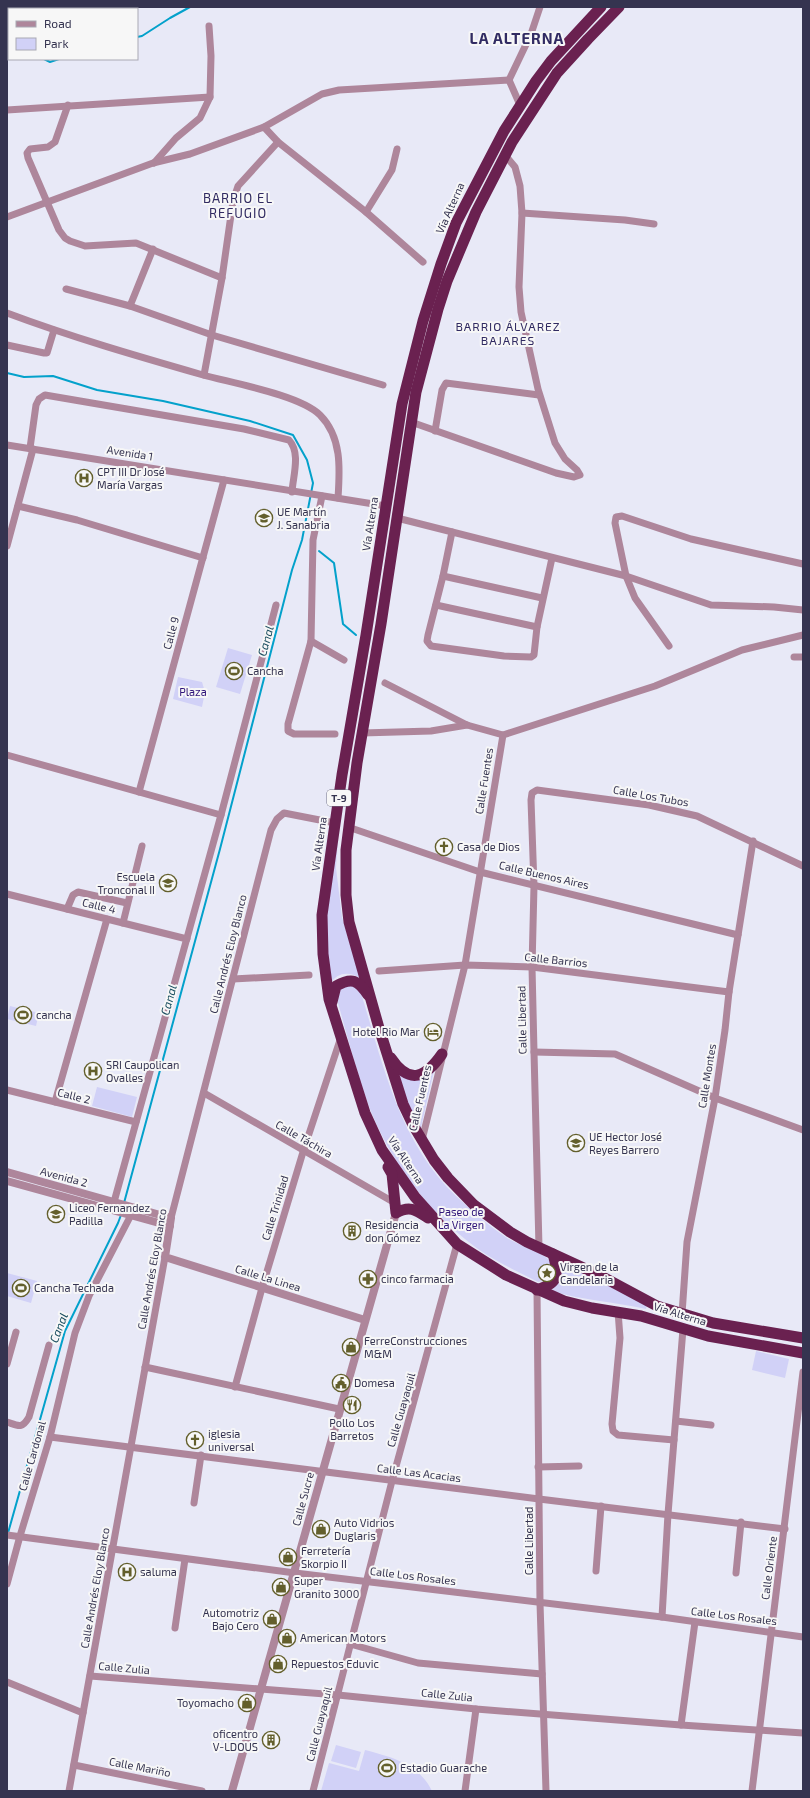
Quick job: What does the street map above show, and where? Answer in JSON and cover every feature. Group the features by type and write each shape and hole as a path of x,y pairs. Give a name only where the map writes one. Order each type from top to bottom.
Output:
{"highway":[{"name":"Vía Alterna","path":"601,7 551,61 520,105 504,131 471,193 456,223 438,271 404,390 335,823 322,915 325,980 341,1037 366,1113 382,1150 415,1197 457,1244 506,1275 537,1290 577,1304 641,1316 708,1336 803,1353"},
{"name":"Vía Alterna","path":"619,7 588,38 557,74 512,142 476,212 447,281 420,372 348,827 345,885 349,922 386,1051 403,1104 422,1140 448,1178 474,1205 510,1232 601,1276 657,1306 713,1323 803,1338"},
{"name":"T-9","path":"333,1011 332,998 336,986 346,981 354,981 362,986 372,1001"},
{"path":"386,1051 396,1066 406,1073 416,1076 425,1073 433,1067 442,1054"},
{"path":"382,1150 385,1161 392,1174 395,1208 416,1210 443,1227"},
{"path":"537,1290 549,1285 556,1276 556,1266 553,1254"}],"street":[{"path":"520,105 509,80 531,34 540,7"},
{"path":"153,163 176,138 200,118 210,97 211,56 209,26"},
{"path":"7,217 153,163 190,154 264,127 322,94 339,90 509,80"},
{"path":"7,110 210,97"},
{"path":"68,105 55,142 48,147 30,149 27,153 59,230 65,238 85,246 136,243 222,278"},
{"path":"264,127 278,142 366,212 423,262"},
{"path":"204,375 222,278 233,201 238,186 278,142"},
{"path":"366,212 392,170 397,149"},
{"path":"411,422 556,473 574,477 580,475 577,470 564,458 555,443 539,395 521,305 519,287 522,213 520,186 515,167 506,155"},
{"path":"522,213 626,220 654,224"},
{"path":"130,306 153,249"},
{"path":"66,289 130,306 212,335 383,385"},
{"path":"7,313 54,330 294,400 311,407 321,416 330,431 338,450 340,470 338,498"},
{"path":"7,345 44,354 48,353 54,330"},
{"path":"435,431 442,390 446,383 539,395"},
{"path":"7,546 32,449 36,405 39,399 45,396 244,429 289,440 294,445 296,452 294,492"},
{"name":"Avenida 1","path":"7,445 320,496"},
{"name":"Calle 9","path":"139,792 224,480"},
{"path":"335,734 294,734 288,731 288,724 311,641 313,540 320,496 386,506"},
{"path":"18,506 77,520 203,558"},
{"path":"670,646 635,598 626,576 615,523 616,517 622,516 691,539 803,564"},
{"path":"397,518 626,576 711,605 774,607 803,610"},
{"path":"452,532 427,642 431,646 504,656 531,657 534,655 542,598 552,558"},
{"path":"443,576 542,598"},
{"path":"436,605 537,627"},
{"path":"115,1202 221,815 276,606"},
{"name":"Calle Fuentes","path":"422,1140 465,965 503,735 655,686 742,650 803,636"},
{"path":"311,641 344,660"},
{"path":"794,657 803,657"},
{"path":"385,683 467,726 503,735"},
{"path":"362,733 431,732 467,726"},
{"path":"7,755 221,815"},
{"name":"Calle Los Tubos","path":"532,793 537,790 649,805 697,816 753,841 803,866"},
{"name":"Calle Libertad","path":"532,793 534,886 532,967 539,1247"},
{"name":"Calle Andrés Eloy Blanco","path":"69,1791 146,1367 170,1222 270,837 277,819 284,813 335,823"},
{"name":"Calle Buenos Aires","path":"348,827 480,872 534,886 598,899 738,935"},
{"name":"Calle Montes","path":"682,1314 687,1242 714,1098 753,841"},
{"path":"123,923 142,846"},
{"path":"67,909 73,895 78,892 128,903"},
{"name":"Calle 4","path":"7,894 187,939"},
{"path":"55,1102 107,919"},
{"name":"Calle Barrios","path":"379,971 465,965 532,967 729,992"},
{"path":"233,979 309,975"},
{"name":"Calle Trinidad","path":"235,1387 262,1288 303,1152 341,1037"},
{"path":"534,1052 615,1054 714,1098 803,1130"},
{"name":"Calle 2","path":"7,1090 136,1122"},
{"name":"Calle Táchira","path":"204,1093 395,1208"},
{"name":"Avenida 2","path":"7,1172 115,1202 129,1212"},
{"name":"Avenida 2","path":"7,1181 113,1210 129,1212"},
{"name":"Calle Sucre","path":"232,1791 295,1573 321,1472 365,1320 395,1208"},
{"path":"129,1212 170,1222"},
{"name":"Calle Cardonal","path":"7,1584 18,1536 50,1437 75,1333 89,1296 129,1212"},
{"name":"Calle Guayaquil","path":"313,1791 392,1481 457,1244"},
{"name":"Calle La Linea","path":"165,1257 365,1320"},
{"name":"Calle Libertad","path":"537,1290 540,1602 546,1791"},
{"path":"618,1312 620,1338 612,1424 613,1431 618,1435 674,1440"},
{"path":"662,1617 668,1514 683,1329"},
{"path":"7,1364 16,1332"},
{"path":"7,1422 20,1426 24,1424 29,1417 49,1345"},
{"path":"146,1367 339,1409"},
{"name":"Calle Oriente","path":"752,1791 785,1528 800,1427 803,1372"},
{"path":"676,1421 711,1425"},
{"name":"Calle Las Acacias","path":"50,1437 392,1481 785,1528"},
{"path":"194,1503 201,1456"},
{"path":"538,1467 579,1466"},
{"path":"596,1571 601,1506"},
{"path":"736,1573 741,1522"},
{"name":"Calle Los Rosales","path":"7,1535 295,1573 662,1617 803,1637"},
{"path":"175,1628 185,1559"},
{"path":"681,1725 695,1622"},
{"path":"350,1644 426,1664 542,1674"},
{"name":"Calle Zulia","path":"90,1676 338,1695 476,1709 803,1733"},
{"path":"7,1682 83,1713"},
{"path":"465,1791 476,1709"},
{"name":"Calle Mariño","path":"74,1765 202,1791"}],"green space":[{"name":"Cancha","path":"228,648 252,655 240,694 216,687"},
{"name":"Plaza","path":"178,677 202,682 205,692 202,707 173,699"},
{"path":"338,839 336,868 342,917 360,978 352,974 344,974 336,977 330,984 325,928"},
{"name":"Paseo de La Virgen","path":"352,985 361,993 395,1101 420,1151 436,1175 456,1196 481,1218 507,1238 539,1253 551,1262 551,1276 546,1280 538,1282 493,1259 467,1241 431,1207 400,1167 376,1124 367,1101 336,996 340,987"},
{"name":"cancha","path":"10,1006 39,1013 36,1026 7,1019"},
{"path":"434,1070 420,1132 408,1106 398,1073"},
{"path":"97,1087 137,1097 132,1117 92,1106"},
{"path":"562,1261 647,1304 646,1309 574,1297 551,1291 561,1277"},
{"name":"Cancha Techada","path":"7,1273 37,1281 31,1303 7,1296"},
{"path":"756,1351 789,1359 785,1378 752,1370"},
{"path":"336,1745 361,1752 356,1768 331,1761"},
{"name":"Estadio Guarache","path":"365,1750 404,1763 420,1774 432,1791 321,1791 329,1763 359,1771"}],"waterway":[{"path":"138,37 142,36 190,7"},
{"path":"46,60 50,62 56,60"},
{"name":"Canal","path":"7,373 24,377 53,376 97,390 163,401 250,421 293,435 307,460 313,483 302,540 292,570 220,849 124,1203"},
{"path":"319,551 334,563 343,624 356,635"},
{"name":"Canal","path":"8,1533 65,1331 121,1215"}],"place":[{"name":"CPT III Dr José María Vargas","path":"84,478"},
{"name":"UE Martín J. Sanabria","path":"264,518"},
{"name":"Cancha","path":"234,671"},
{"name":"Casa de Dios","path":"444,847"},
{"name":"Escuela Tronconal II","path":"168,883"},
{"name":"cancha","path":"23,1015"},
{"name":"Hotel Rio Mar","path":"433,1032"},
{"name":"SRI Caupolican Ovalles","path":"93,1071"},
{"name":"UE Hector José Reyes Barrero","path":"576,1143"},
{"name":"Liceo Fernandez Padilla","path":"56,1214"},
{"name":"Residencia don Gómez","path":"352,1231"},
{"name":"Virgen de la Candelaria","path":"547,1273"},
{"name":"cinco farmacia","path":"368,1279"},
{"name":"Cancha Techada","path":"21,1288"},
{"name":"FerreConstrucciones M&M","path":"351,1347"},
{"name":"Domesa","path":"341,1383"},
{"name":"Pollo Los Barretos","path":"352,1405"},
{"name":"iglesia universal","path":"195,1440"},
{"name":"Auto Vidrios Duglaris","path":"321,1529"},
{"name":"Ferretería Skorpio II","path":"288,1557"},
{"name":"saluma","path":"127,1572"},
{"name":"Super Granito 3000","path":"281,1587"},
{"name":"Automotriz Bajo Cero","path":"272,1619"},
{"name":"American Motors","path":"287,1638"},
{"name":"Repuestos Eduvic","path":"278,1664"},
{"name":"Toyomacho","path":"247,1703"},
{"name":"oficentro V-LDOUS","path":"271,1740"},
{"name":"Estadio Guarache","path":"387,1768"}],"district":[{"name":"LA ALTERNA","path":"517,39"},
{"name":"BARRIO EL REFUGIO","path":"238,206"},
{"name":"BARRIO ÁLVAREZ BAJARES","path":"508,334"}]}
